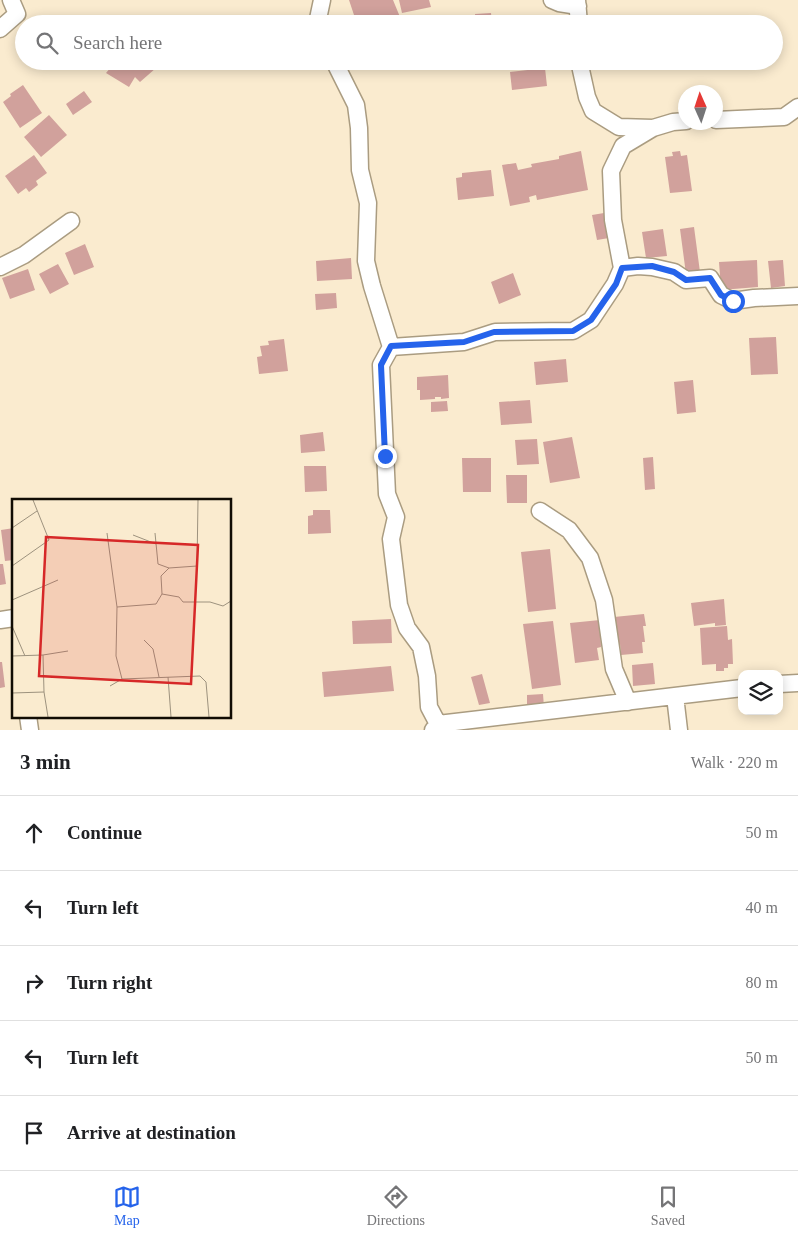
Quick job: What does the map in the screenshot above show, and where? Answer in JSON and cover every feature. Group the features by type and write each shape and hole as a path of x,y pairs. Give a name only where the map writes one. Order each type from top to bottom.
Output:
{"street":[{"path":"11,0 16,15"},
{"path":"319,15 322,0"},
{"path":"552,0 558,3 578,3"},
{"path":"0,29 15,16"},
{"path":"338,70 356,105 359,128 360,170 368,203 366,261 391,346 381,365 387,494 396,517 391,539 399,605 407,628 421,647 427,676 429,706 435,727 738,688"},
{"path":"581,70 587,97 593,111 619,127 653,128"},
{"path":"723,120 784,117 798,107"},
{"path":"391,346 464,342 494,332 573,331 591,320 616,284 622,268 613,220 611,171 623,146 653,128 678,121"},
{"path":"0,267 24,255 71,221"},
{"path":"622,268 652,266 674,272 686,280 710,278 721,295 733,301 798,296"},
{"path":"540,511 569,530 590,558 604,600 614,669 628,702"},
{"path":"783,684 798,683"},
{"path":"675,696 679,730"}],"building":[{"path":"349,0 393,0 399,15 354,15"},
{"path":"399,0 429,0 431,7 402,13"},
{"path":"491,13 491,15 475,15"},
{"path":"108,70 154,70 140,82 135,77 129,87 106,73"},
{"path":"545,70 547,86 512,90 510,72"},
{"path":"23,85 42,113 20,128 3,102 11,96 10,94"},
{"path":"84,91 92,102 73,115 66,104"},
{"path":"49,115 67,135 41,157 24,137"},
{"path":"581,151 588,190 537,200 536,195 529,197 530,202 510,206 502,165 516,163 518,170 532,167 531,164 559,159 559,156"},
{"path":"680,151 681,156 687,155 692,191 670,193 665,157 673,156 672,152"},
{"path":"34,155 47,173 36,181 38,185 29,192 26,188 18,194 5,176"},
{"path":"491,170 494,196 458,200 456,178 462,177 462,173"},
{"path":"604,213 609,238 597,240 592,215"},
{"path":"694,227 700,272 686,274 680,229"},
{"path":"663,229 667,256 646,258 642,232"},
{"path":"85,244 94,267 74,275 65,253"},
{"path":"351,258 352,279 317,281 316,261"},
{"path":"757,260 758,287 721,290 719,262"},
{"path":"783,260 785,286 771,288 768,261"},
{"path":"58,264 69,284 50,294 39,274"},
{"path":"28,269 35,290 10,299 2,278"},
{"path":"513,273 521,295 499,304 491,282"},
{"path":"336,293 337,308 316,310 315,294"},
{"path":"776,337 778,374 751,375 749,338"},
{"path":"284,339 288,371 259,374 257,357 262,356 260,346 269,345 268,341"},
{"path":"566,359 568,382 536,385 534,362"},
{"path":"448,375 449,398 441,399 441,397 435,397 435,399 420,400 420,390 417,390 417,377"},
{"path":"693,380 696,412 677,414 674,382"},
{"path":"530,400 532,423 501,425 499,402"},
{"path":"447,401 448,411 431,412 431,402"},
{"path":"323,432 325,451 301,453 300,435"},
{"path":"572,437 580,478 550,483 543,442"},
{"path":"537,439 539,464 517,465 515,440"},
{"path":"653,457 655,489 645,490 643,458"},
{"path":"462,458 491,458 491,492 463,492"},
{"path":"304,466 326,466 327,491 305,492"},
{"path":"506,475 527,475 527,503 507,503"},
{"path":"313,510 330,510 331,533 308,534 308,516 313,515"},
{"path":"12,528 12,560 5,561 1,530"},
{"path":"550,549 556,609 528,612 521,552"},
{"path":"0,564 3,564 6,584 0,585"},
{"path":"724,599 726,625 715,626 715,623 694,626 691,603"},
{"path":"644,614 646,626 643,626 645,642 642,642 643,653 621,655 620,644 617,644 614,617"},
{"path":"391,619 392,643 353,644 352,621"},
{"path":"600,620 601,647 597,648 599,660 575,663 570,623"},
{"path":"553,621 561,685 532,689 523,624"},
{"path":"727,626 728,640 732,639 733,664 728,664 728,668 724,668 724,671 716,671 716,664 702,665 700,628"},
{"path":"0,662 2,662 5,687 0,688"},
{"path":"653,663 655,684 633,686 632,665"},
{"path":"391,666 394,691 324,697 322,672"},
{"path":"482,674 490,703 479,705 471,677"},
{"path":"543,694 544,707 527,706 527,695"}],"route":[{"path":"385,456 381,365 391,346 464,342 494,332 573,331 591,320 616,284 622,268 652,266 674,272 686,280 710,278 717,286 721,295 733,301"}]}
